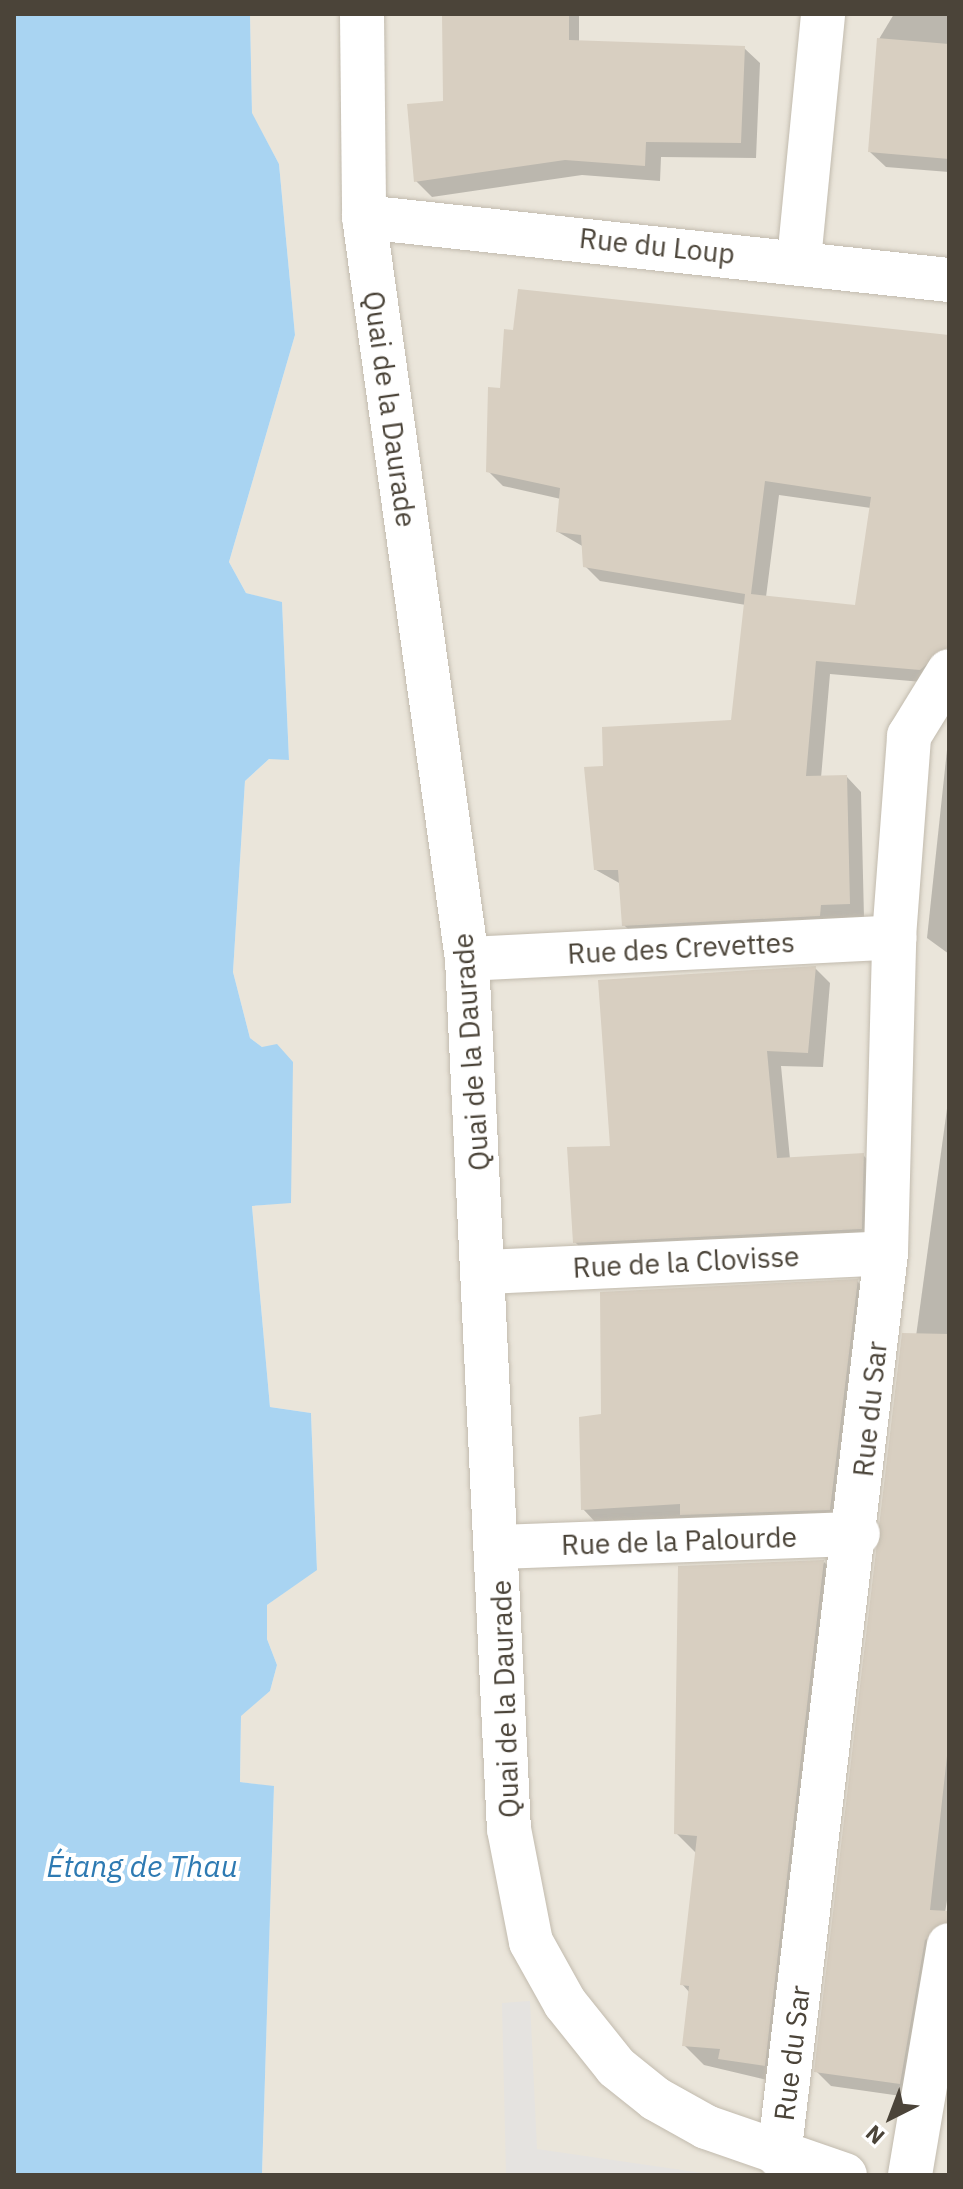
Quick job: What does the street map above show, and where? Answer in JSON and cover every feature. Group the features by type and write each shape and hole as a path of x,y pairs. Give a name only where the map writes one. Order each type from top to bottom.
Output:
{"street":[{"name":"Quai de la Daurade","path":"362,14 364,217 467,959 487,1272 509,1829 531,1942 565,2003 616,2067 706,2127 779,2156 845,2175"},
{"path":"799,260 823,14"},
{"name":"Rue du Loup","path":"364,217 799,260 949,280"},
{"name":"Rue du Sar","path":"779,2156 858,1534 886,1253 894,937 909,736 949,671"},
{"name":"Rue des Crevettes","path":"467,959 894,937"},
{"name":"Rue de la Clovisse","path":"487,1272 886,1253"},
{"name":"Rue de la Palourde","path":"500,1547 858,1534"},
{"path":"910,2175 949,1945"}],"shaded area":[{"path":"250,14 949,14 949,2175 262,2175 274,1787 240,1782 241,1715 270,1691 277,1665 267,1639 267,1605 317,1569 311,1413 270,1407 252,1206 291,1202 262,1047 250,1038 233,972 245,781 269,759 289,759 282,603 246,593 229,562 295,335 279,164 252,114"},
{"path":"530,2001 537,2149 716,2175 506,2175 502,2003"}],"water":[{"name":"Étang de Thau","path":"14,14 250,14 252,113 279,164 295,335 229,562 246,593 282,602 289,760 269,759 245,781 233,972 250,1038 262,1047 277,1044 293,1062 291,1203 252,1206 270,1407 311,1413 317,1570 267,1605 267,1639 277,1665 270,1691 241,1716 240,1782 274,1786 262,2175 14,2175"}],"building":[{"path":"442,14 569,14 569,40 745,46 741,143 646,142 645,166 565,160 414,182 407,104 443,101"},
{"path":"877,38 949,44 949,159 868,152"},
{"path":"518,289 949,335 949,646 920,670 816,661 806,776 847,775 850,904 821,905 820,916 622,926 618,870 594,870 584,767 603,766 602,727 731,720 745,594 583,567 581,535 556,532 560,488 486,472 488,387 500,388 504,329 513,330","holes":["765,481 871,497 855,605 751,594"]},
{"path":"816,966 808,1053 767,1051 777,1158 864,1153 862,1229 573,1243 567,1147 610,1146 598,980"},
{"path":"858,1279 830,1510 680,1515 680,1504 581,1510 579,1417 601,1414 600,1292"},
{"path":"902,1333 949,1334 949,1738 930,1910 949,1911 949,1921 925,1940 900,2084 814,2072"},
{"path":"824,1560 765,2066 718,2059 720,2049 682,2046 689,1986 680,1985 697,1836 674,1834 678,1566"}]}
